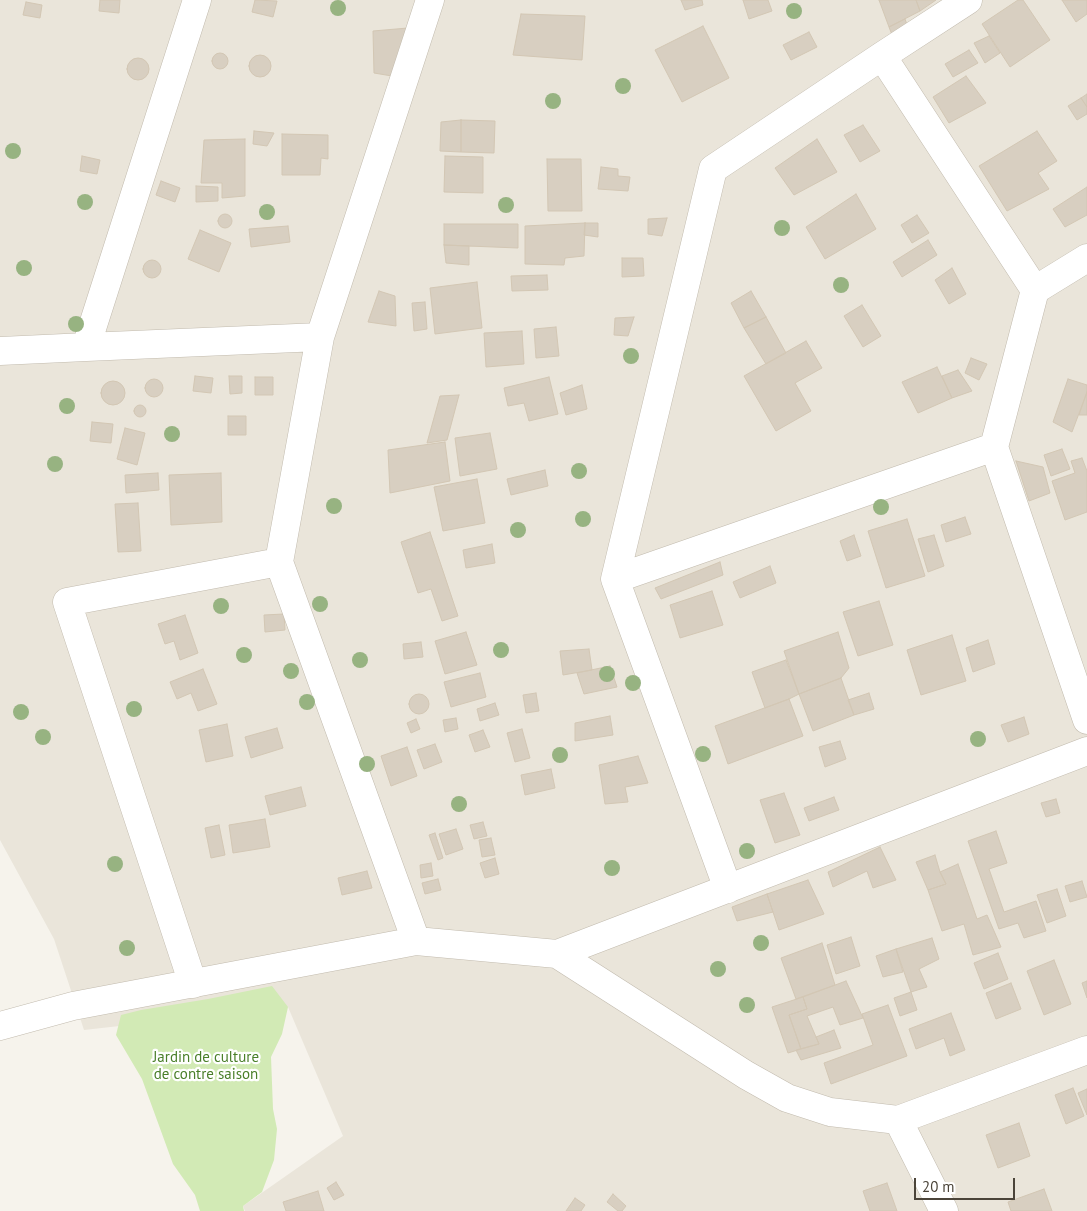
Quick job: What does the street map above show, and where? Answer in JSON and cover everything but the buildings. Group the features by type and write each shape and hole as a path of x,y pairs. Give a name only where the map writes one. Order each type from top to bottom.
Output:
{"street":[{"path":"86,347 197,0"},
{"path":"416,941 279,562 320,337 430,0"},
{"path":"728,889 615,579 713,170 968,0"},
{"path":"882,56 1036,290"},
{"path":"1087,258 1036,290 994,447 1087,720"},
{"path":"0,351 320,337"},
{"path":"615,579 994,447"},
{"path":"193,984 67,602 279,562"},
{"path":"0,1026 73,1006 416,941 557,954 1087,751"},
{"path":"557,954 746,1075 787,1098 830,1112 898,1120 1087,1050"},
{"path":"898,1120 944,1211"}],"shaded area":[{"path":"0,0 1087,0 1087,1211 245,1211 243,1206 343,1136 288,1007 84,1030 54,939 0,840"}],"green space":[{"name":"Jardin de culture de contre saison","path":"272,986 288,1007 282,1034 271,1057 273,1109 277,1129 274,1160 262,1192 243,1206 244,1211 200,1211 195,1195 173,1164 142,1079 116,1035 121,1015"}]}
